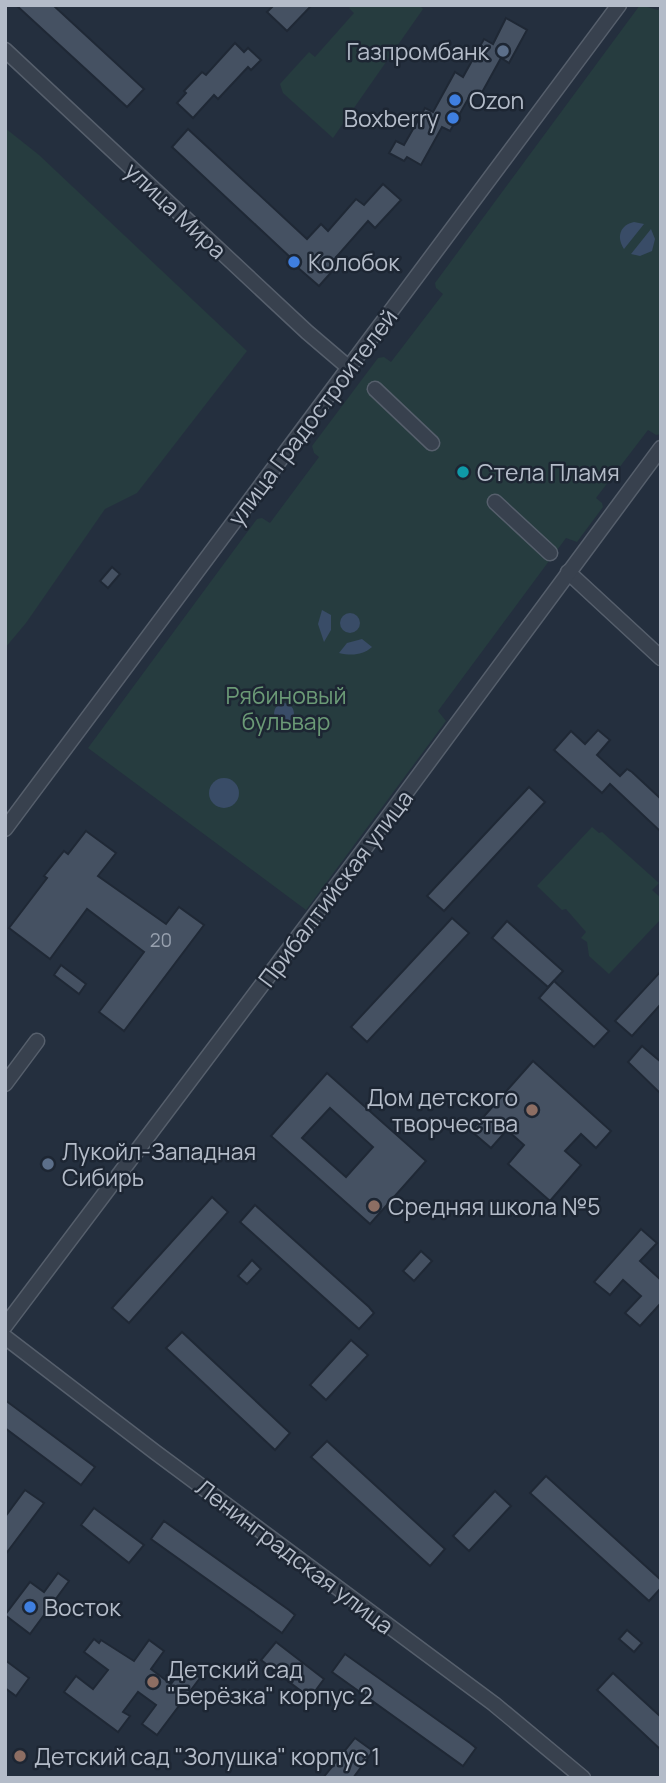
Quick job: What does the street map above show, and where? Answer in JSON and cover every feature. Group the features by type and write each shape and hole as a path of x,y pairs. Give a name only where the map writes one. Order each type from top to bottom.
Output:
{"street":[{"name":"улица Градостроителей","path":"5,829 619,5"},
{"name":"улица Мира","path":"5,50 348,368"},
{"path":"375,389 432,443"},
{"name":"Прибалтийская улица","path":"5,1326 365,848 661,448"},
{"path":"495,502 550,553"},
{"path":"568,572 661,658"},
{"path":"5,1084 37,1041"},
{"name":"Ленинградская улица","path":"5,1337 155,1452 494,1703 583,1778"}],"green space":[{"path":"352,5 419,5 423,9 333,138 283,93 280,84 309,52 315,57 354,13 349,8"},
{"name":"Рябиновый бульвар","path":"640,5 658,10 661,6 661,434 656,435 648,430 596,498 603,507 577,542 566,538 438,711 446,721 306,910 88,748 257,519 262,518 270,523 319,457 312,446 378,358 384,357 391,362 443,294 436,288 435,283"},
{"path":"5,128 39,155 247,351 137,493 105,509 26,623 5,648"},
{"path":"592,827 599,833 602,832 659,883 652,890 661,898 661,919 609,974 589,956 587,942 581,938 586,932 566,909 562,910 537,886"}],"water":[{"path":"634,222 644,224 624,249 620,240 621,232 625,226"},
{"path":"651,229 655,239 652,251 640,256 631,254"},
{"path":"322,610 331,615 331,630 324,642 318,624"},
{"path":"346,613 354,613 360,623 354,633 346,633 340,627 340,619"},
{"path":"362,639 372,647 357,654 339,653 347,643"},
{"path":"280,703 288,703 294,713 288,723 280,723 274,717 274,709"},
{"path":"224,778 230,779 238,787 238,799 230,807 224,808 218,807 210,799 209,793 210,787 218,779"}],"building":[{"path":"16,5 53,5 144,89 127,107"},
{"path":"274,5 312,5 287,31 267,12"},
{"path":"506,18 527,30 509,63 501,58 480,96 472,92 450,131 442,127 421,165 407,157 404,161 389,153 396,141 404,145 425,108 433,112 455,72 463,77 484,39 493,44"},
{"path":"235,43 244,52 248,48 261,60 251,70 248,67 218,99 214,95 193,118 177,103 202,72 206,75"},
{"path":"188,129 307,239 321,224 328,231 356,199 364,205 383,184 401,200 375,228 368,221 331,263 336,267 319,286 172,147"},
{"path":"112,567 120,574 108,588 100,581"},
{"path":"598,730 610,740 597,755 620,776 627,769 632,772 661,799 661,832 610,784 602,793 554,750 571,731 585,744"},
{"path":"529,787 545,802 444,911 427,896"},
{"path":"86,831 116,853 98,876 166,924 179,907 204,925 124,1031 99,1012 144,952 87,909 50,959 9,928 47,878 44,876 64,851 68,854"},
{"path":"452,918 469,933 367,1042 351,1027"},
{"path":"507,921 563,971 548,987 492,938"},
{"path":"61,965 86,984 79,994 54,975"},
{"path":"661,971 661,1004 632,1036 615,1021"},
{"path":"554,981 609,1031 594,1047 539,998"},
{"path":"642,1046 661,1062 661,1094 628,1062"},
{"path":"533,1061 611,1131 596,1148 581,1134 565,1151 581,1165 550,1201 508,1164 524,1145 507,1130 491,1148 471,1131"},
{"path":"327,1073 426,1161 370,1224 271,1136","holes":["330,1108 373,1147 346,1177 302,1138"]},
{"path":"212,1197 228,1212 129,1323 112,1308"},
{"path":"255,1205 369,1307 374,1313 359,1329 240,1222"},
{"path":"641,1229 657,1243 640,1261 661,1280 661,1303 640,1326 625,1313 641,1296 623,1280 610,1295 594,1282"},
{"path":"421,1251 432,1261 414,1281 403,1271"},
{"path":"252,1260 261,1269 247,1284 238,1276"},
{"path":"182,1332 290,1433 275,1450 166,1348"},
{"path":"351,1340 368,1355 326,1400 310,1385"},
{"path":"5,1400 95,1467 81,1485 5,1428"},
{"path":"327,1441 445,1549 430,1566 311,1457"},
{"path":"546,1476 661,1580 661,1588 649,1601 530,1493"},
{"path":"25,1490 44,1503 5,1555 5,1517"},
{"path":"495,1491 511,1506 469,1551 453,1536"},
{"path":"94,1508 144,1545 129,1563 81,1525"},
{"path":"164,1521 295,1615 282,1633 151,1539"},
{"name":"Восток","path":"58,1573 69,1581 30,1634 5,1615 30,1582 44,1592"},
{"path":"627,1630 642,1643 634,1652 619,1639"},
{"path":"94,1639 99,1643 101,1640 134,1661 149,1640 164,1651 151,1669 171,1684 184,1666 200,1678 157,1735 142,1724 156,1705 138,1692 123,1712 130,1716 118,1732 64,1692 76,1676 93,1689 108,1670 84,1652"},
{"path":"276,1642 324,1679 310,1698 261,1660"},
{"path":"345,1654 476,1748 463,1766 332,1672"},
{"path":"5,1660 29,1678 16,1696 5,1688"},
{"path":"613,1673 661,1717 661,1750 597,1690"},
{"path":"355,1738 373,1751 353,1778 323,1778"}],"place":[{"name":"Газпромбанк","path":"503,51"},
{"name":"Ozon","path":"455,100"},
{"name":"Boxberry","path":"453,118"},
{"name":"Колобок","path":"294,262"},
{"name":"Стела Пламя","path":"463,472"},
{"name":"Дом детского творчества","path":"532,1110"},
{"name":"Лукойл-Западная Сибирь","path":"48,1164"},
{"name":"Средняя школа №5","path":"374,1206"},
{"name":"Восток","path":"30,1607"},
{"name":"Детский сад \"Берёзка\" корпус 2","path":"153,1682"},
{"name":"Детский сад \"Золушка\" корпус 1","path":"20,1756"}]}
